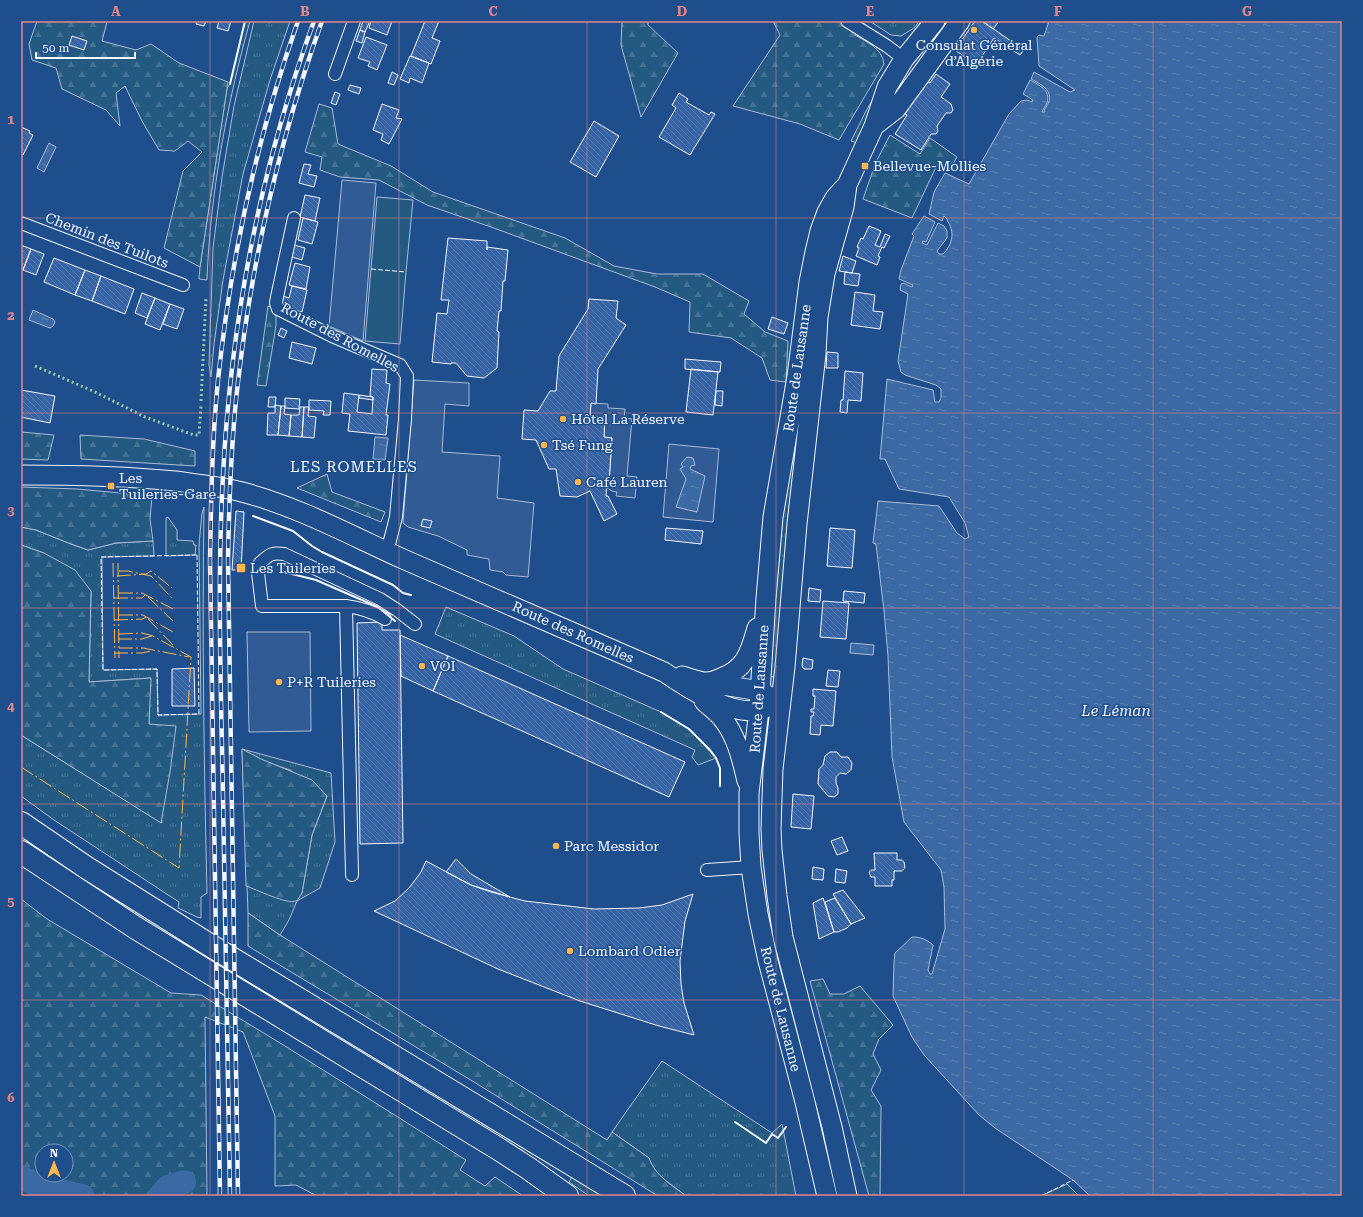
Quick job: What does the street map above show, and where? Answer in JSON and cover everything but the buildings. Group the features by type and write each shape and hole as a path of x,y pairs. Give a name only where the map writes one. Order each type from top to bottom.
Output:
{"highway":[{"path":"21,823 87,868 208,944 624,1196"},
{"path":"21,852 149,936 497,1148 567,1196"}],"main road":[{"name":"Route de Lausanne","path":"847,1196 832,1128 783,937 771,829 772,787 785,667 797,524 814,370 818,317 826,274 844,207 847,185 874,126 887,87 904,59 935,21"},
{"name":"Route de Lausanne","path":"874,126 896,109 960,21"},
{"path":"904,59 916,58 920,61 923,73"},
{"name":"Route de Lausanne","path":"827,1196 804,1098 768,961 758,914 751,867 749,793 759,710 773,517 796,383 805,312 820,231 835,198 847,185"},
{"name":"Route des Romelles","path":"21,475 128,477 196,484 251,494 291,508 387,552 700,687"},
{"path":"700,687 733,673 747,658 766,598"},
{"path":"700,687 760,691 780,703"},
{"path":"700,687 730,707 742,710 759,710 780,703"},
{"path":"700,687 731,732 739,751 749,793"},
{"path":"751,867 774,865"}],"street":[{"path":"335,74 354,21"},
{"path":"847,21 887,46 904,59"},
{"name":"Route des Romelles","path":"294,218 277,297 276,303 278,309 332,336 400,365 407,376 405,419 396,517 387,552"},
{"name":"Chemin des Tuilots","path":"21,223 183,285"},
{"path":"385,619 374,612 346,606 262,606 258,573 260,563 268,556 275,553 284,554 380,599 415,624"},
{"path":"346,606 352,875"},
{"path":"707,870 751,867"}],"green space":[{"path":"37,21 107,22 102,41 136,50 151,44 179,63 228,82 200,267 164,248 183,171 202,152 188,141 175,151 159,150 142,121 125,86 116,93 120,126 106,110 62,89 56,68 32,60 29,44"},
{"path":"245,21 250,21 227,117 216,182 207,280 199,279 227,88 230,84"},
{"path":"254,21 290,21 270,80 243,174 223,280 211,377 209,365 213,248 222,177 234,106"},
{"path":"622,21 648,21 648,25 678,53 641,117 621,45"},
{"path":"773,21 855,21 855,35 874,46 883,58 884,64 839,140 800,124 733,106 780,35"},
{"path":"920,21 914,28 901,36 891,35 871,22"},
{"path":"878,90 857,143 851,141 866,111"},
{"path":"319,104 332,108 338,144 391,166 433,192 565,238 614,266 657,274 703,274 749,301 744,314 765,332 788,341 786,382 770,380 762,358 731,338 689,332 690,302 655,287 427,205 379,180 340,177 320,170 322,157 305,152"},
{"path":"890,135 920,154 930,138 957,157 950,169 937,165 912,218 863,199 876,162"},
{"path":"377,197 413,200 400,344 365,341"},
{"path":"814,276 774,677 769,676 783,513"},
{"path":"268,306 276,309 276,326 266,386 257,385"},
{"path":"21,432 54,435 48,460 21,459"},
{"path":"80,435 144,439 195,451 195,466 81,459"},
{"path":"327,474 332,492 385,512 381,522 297,488"},
{"path":"21,487 77,489 152,496 150,519 153,541 116,543 88,550 36,530 21,527"},
{"path":"204,507 203,604 207,893 201,897 201,918 178,908 179,902 54,820 21,796 21,735 162,823 149,724 150,678 89,682 91,591 44,553 21,545 21,527 36,530 88,550 116,543 153,541 154,556 102,557 103,670 157,669 158,715 201,714 199,544"},
{"path":"168,517 177,530 177,540 193,541 194,545 196,545 195,555 166,556 166,518"},
{"path":"21,545 44,553 75,570 91,591 89,682 151,678 149,724 176,726 161,823 21,735"},
{"path":"446,607 514,636 563,669 661,712 689,729 716,758 698,765 692,757 695,750 435,634"},
{"path":"242,749 331,773 335,842 320,888 297,901 289,920 280,935 248,913","holes":["261,760 290,770 327,796 312,835 302,893"]},
{"path":"242,749 261,759 312,780 327,796 312,835 302,893 296,901 292,902 279,899 246,886"},
{"path":"21,899 47,919 171,993 201,995 285,1046 466,1160 460,1170 485,1186 495,1177 523,1196 317,1196 296,1185 275,1186 275,1116 243,1032 205,1017 207,1196 21,1196"},
{"path":"248,913 280,935 607,1140 612,1132 649,1158 655,1170 686,1196 658,1196 474,1082 248,946"},
{"path":"823,979 830,994 844,994 860,986 893,1025 879,1039 873,1054 881,1070 871,1090 881,1106 880,1196 869,1196 810,981"},
{"path":"662,1061 772,1133 782,1124 796,1196 686,1196 661,1177 651,1165 649,1158 612,1132"},
{"path":"573,1175 607,1196 589,1196 569,1182"},
{"path":"1067,1184 1079,1196 1041,1196"}],"shaded area":[{"path":"342,180 376,183 363,341 329,326"},
{"path":"414,380 469,383 469,406 445,404 442,452 500,456 497,498 534,503 528,577 506,575 503,572 490,570 489,559 467,555 467,550 438,536 408,527 403,523"},
{"path":"591,403 608,404 608,408 625,409 624,418 632,419 627,476 637,477 635,498 616,496 617,492 607,488 607,484 609,483 612,438 604,437 605,417 590,416"},
{"path":"669,444 719,449 713,522 663,517"},
{"name":"P+R Tuileries","path":"247,632 310,632 311,731 249,732"}],"water":[{"name":"Le Léman","path":"1049,21 1342,21 1342,1196 1090,1196 1073,1180 995,1128 979,1115 924,1055 912,1037 893,996 895,953 912,937 918,937 933,945 928,970 930,974 932,974 945,929 944,887 941,870 904,822 892,757 888,656 876,544 873,543 878,501 939,506 957,533 965,539 969,537 965,523 949,497 899,489 885,459 880,459 887,379 933,390 935,402 939,402 941,398 941,389 936,385 905,375 901,372 898,361 908,294 900,290 901,284 903,283 912,287 913,285 899,279 914,236 912,234 924,216 935,222 926,242 923,241 922,243 927,245 938,223 944,226 947,231 947,238 937,251 939,254 943,254 949,246 952,233 947,219 944,216 942,221 929,214 934,192 945,173 969,184 1009,114 1021,101 1027,100 1032,102 1033,100 1023,94 1030,80 1046,91 1048,98 1042,112 1045,112 1044,110 1049,99 1048,91 1031,79 1034,72 1070,92 1075,90 1039,66 1037,37 1039,35 1044,36"},
{"path":"49,143 56,147 44,172 37,168"},
{"path":"33,310 53,319 55,322 53,326 50,328 29,320"},
{"path":"375,437 388,438 385,460 373,459"},
{"path":"687,457 693,458 695,465 691,466 690,469 705,476 697,512 676,507 686,479 680,469 683,467 681,464"},
{"path":"851,643 874,645 873,655 850,653"}],"waterway":[{"path":"21,1177 42,1187 82,1196"},
{"path":"160,1196 168,1187 184,1182"}],"railway":[{"path":"220,1196 210,561 214,425 223,334 238,243 258,153 283,65 298,21"},
{"path":"230,1196 220,596 221,515 227,417 241,302 264,188 295,76 314,21"},
{"path":"238,1196 228,560 232,449 244,336 260,245 293,109 322,21"}],"hedge":[{"path":"201,401 206,298"},
{"path":"35,366 95,392 145,417 194,435 199,435 201,406"}],"fence":[{"path":"371,269 406,272"},
{"path":"197,555 199,714 158,715 157,669 103,670 101,557 197,555"},
{"path":"1041,1196 1073,1180"}],"wall":[{"path":"230,84 245,21"},
{"path":"253,516 293,531 322,552 393,585 403,593 411,595"},
{"path":"280,571 316,580 378,607 395,621"},
{"path":"661,712 689,729 710,750 716,758 720,768 720,786"},
{"path":"735,1122 766,1143 772,1134 778,1138 786,1127"}],"power":[{"path":"113,563 115,658"},
{"path":"118,563 119,658"},
{"path":"119,571 128,571 151,576 172,598"},
{"path":"117,576 146,574 151,571 172,588"},
{"path":"119,593 142,593 173,609"},
{"path":"114,598 142,598 145,595"},
{"path":"148,597 173,621"},
{"path":"119,615 143,615 173,632"},
{"path":"114,620 143,619 146,617"},
{"path":"148,619 173,645"},
{"path":"119,634 142,633 153,636 191,657"},
{"path":"118,639 142,639 152,636"},
{"path":"119,648 143,648 189,657"},
{"path":"114,653 142,653 151,651"},
{"path":"21,767 179,868 191,657"}],"place":[{"name":"Consulat Général d’Algérie","path":"974,30"},
{"name":"Bellevue-Mollies","path":"865,166"},
{"name":"Hôtel La Réserve","path":"563,419"},
{"name":"Tsé Fung","path":"544,445"},
{"name":"Café Lauren","path":"578,482"},
{"name":"Les Tuileries-Gare","path":"111,486"},
{"name":"Les Tuileries","path":"241,568"},
{"name":"VOI","path":"422,666"},
{"name":"P+R Tuileries","path":"279,682"},
{"name":"Parc Messidor","path":"556,846"},
{"name":"Lombard Odier","path":"570,951"}],"district":[{"name":"LES ROMELLES","path":"354,467"}]}
